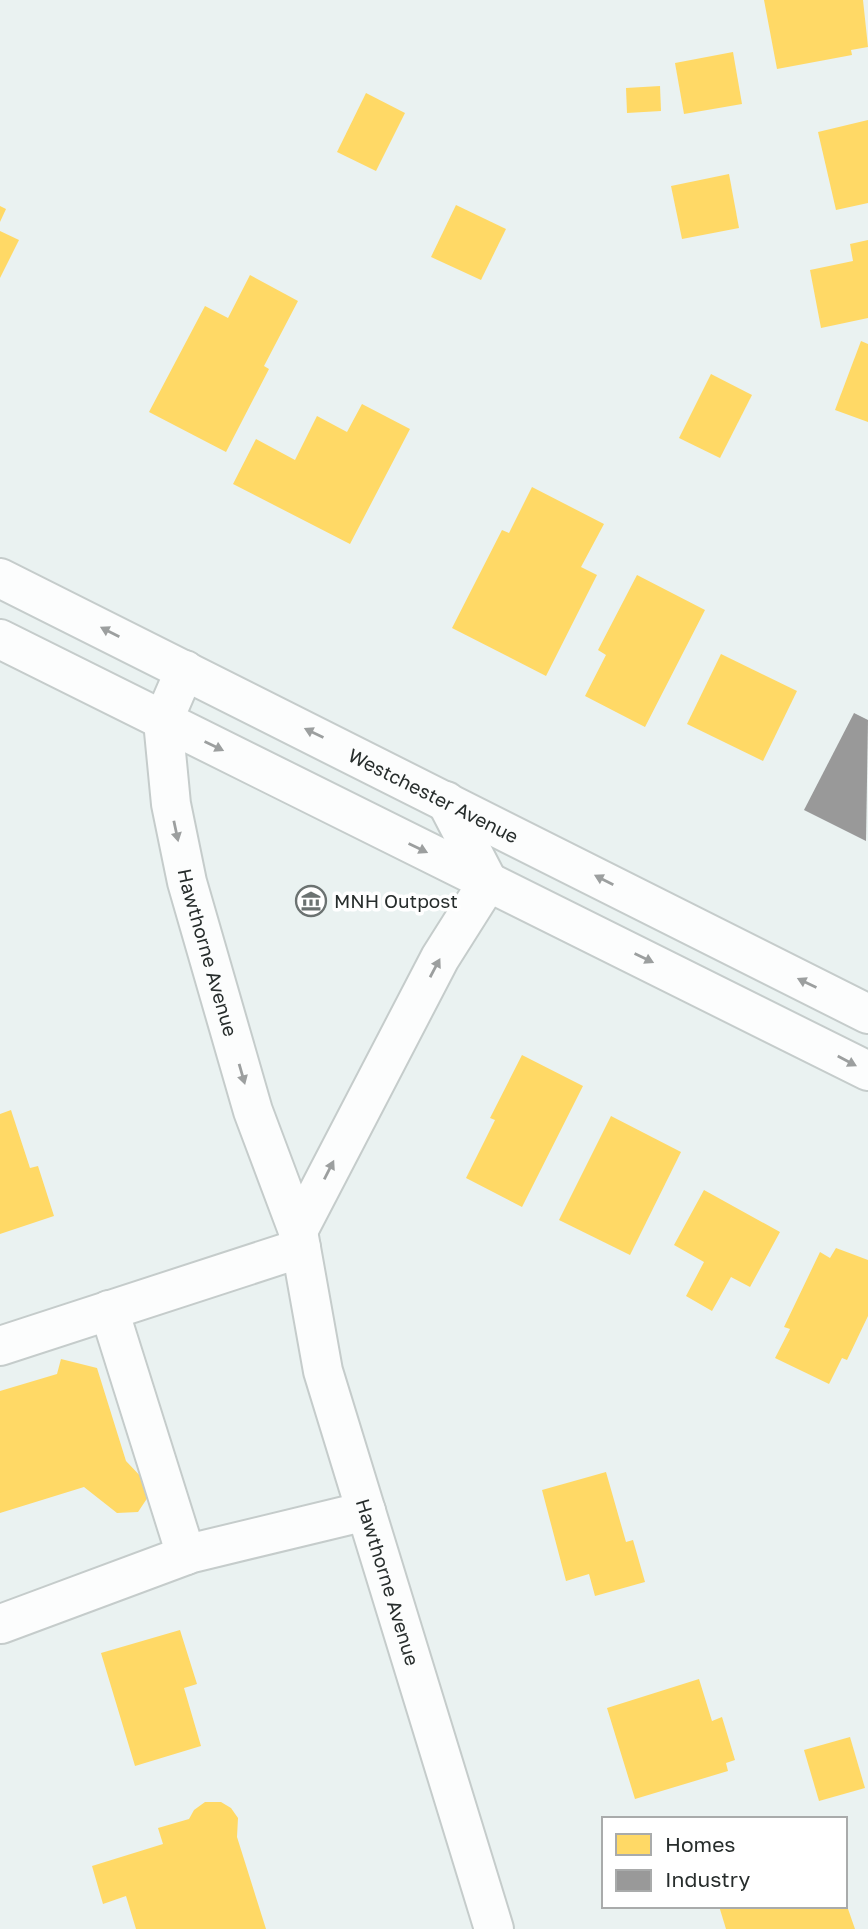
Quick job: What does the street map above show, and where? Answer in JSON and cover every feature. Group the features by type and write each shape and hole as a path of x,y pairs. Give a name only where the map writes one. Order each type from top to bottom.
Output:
{"main road":[{"name":"Westchester Avenue","path":"0,578 868,1014"},
{"path":"0,639 868,1072"},
{"name":"Hawthorne Avenue","path":"185,670 163,721 170,804 187,882 253,1111 300,1239 323,1371 494,1929"},
{"path":"446,801 488,882"},
{"path":"0,1346 109,1310 300,1239 440,958 488,882"},
{"path":"109,1310 186,1556"},
{"path":"1,1624 186,1556 366,1511"}],"building: Homes":[{"path":"764,0 863,0 868,47 851,50 852,55 777,69"},
{"path":"733,52 742,104 684,114 675,63"},
{"path":"660,86 661,111 627,113 626,88"},
{"path":"366,93 405,113 376,171 337,152"},
{"path":"868,120 868,203 836,210 818,132"},
{"path":"729,174 739,228 682,239 671,186"},
{"path":"456,205 506,229 481,280 431,257"},
{"path":"0,206 6,209 0,222"},
{"path":"0,231 19,240 0,278"},
{"path":"868,240 868,318 821,328 810,270 853,261 850,244"},
{"path":"250,275 298,301 264,366 269,369 226,452 149,412 205,306 228,318"},
{"path":"861,341 868,344 868,422 835,410"},
{"path":"711,374 752,395 720,458 679,438"},
{"path":"362,404 410,429 350,544 233,484 256,439 295,460 317,416 347,432"},
{"path":"532,487 604,524 581,567 597,575 546,676 452,628 502,530 509,533"},
{"path":"637,575 705,610 645,727 585,696 606,655 598,650"},
{"path":"721,654 797,691 763,761 687,724"},
{"path":"522,1055 583,1086 522,1207 466,1178 495,1120 490,1118"},
{"path":"11,1110 30,1168 38,1166 54,1216 0,1234 0,1114"},
{"path":"611,1116 681,1152 630,1255 559,1220"},
{"path":"704,1190 780,1232 750,1287 731,1277 712,1311 686,1296 704,1262 674,1245"},
{"path":"836,1248 868,1260 868,1316 847,1360 842,1358 829,1384 775,1358 790,1329 784,1327 820,1252 830,1258"},
{"path":"61,1359 97,1368 126,1461 145,1481 148,1497 138,1512 117,1513 84,1487 0,1513 0,1391 57,1374"},
{"path":"606,1472 626,1542 633,1540 645,1582 595,1596 589,1574 566,1581 542,1490"},
{"path":"180,1630 197,1684 184,1688 201,1746 135,1766 101,1653"},
{"path":"699,1679 712,1721 722,1717 735,1760 726,1763 728,1771 635,1799 607,1708"},
{"path":"850,1737 865,1788 819,1801 804,1750"},
{"path":"205,1802 221,1802 231,1808 238,1818 237,1837 266,1929 136,1929 126,1896 103,1904 92,1866 163,1844 158,1828 189,1819 194,1810"},
{"path":"847,1906 855,1929 726,1929 720,1908"}],"building: Industry":[{"path":"854,713 868,720 866,841 804,810"}],"place":[{"name":"MNH Outpost","path":"311,901"}]}
